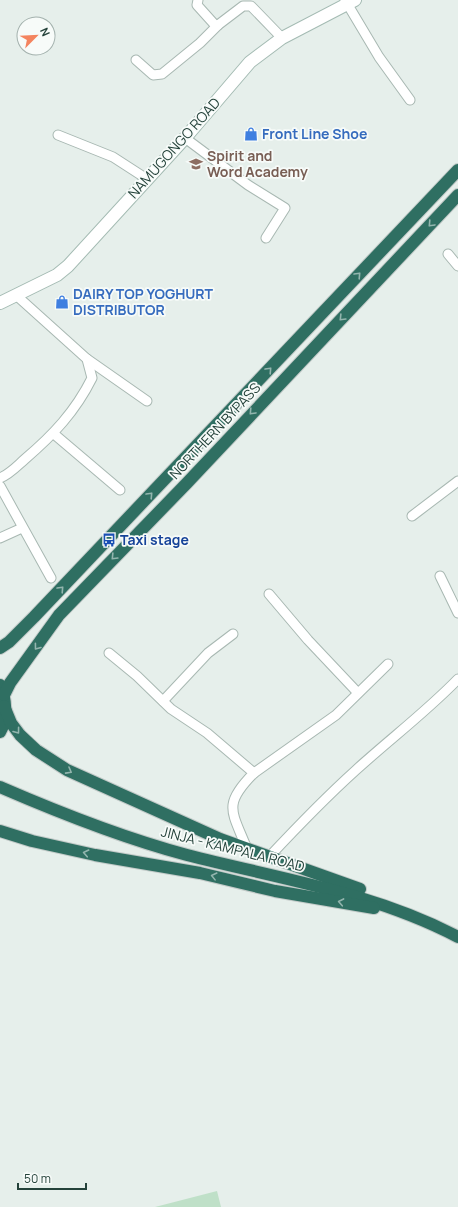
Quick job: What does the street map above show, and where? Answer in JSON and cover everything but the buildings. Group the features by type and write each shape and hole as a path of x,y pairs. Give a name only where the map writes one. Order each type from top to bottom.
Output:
{"highway":[{"name":"NORTHERN BYPASS","path":"0,648 9,642 34,617 458,170"},
{"name":"NORTHERN BYPASS","path":"3,695 59,615 187,483 458,195"},
{"path":"0,732 3,728 3,695"},
{"path":"3,695 11,723 20,735 36,750 66,770 207,834 268,858 363,890 391,903 407,913"},
{"name":"JINJA - KAMPALA ROAD","path":"0,787 108,830 186,855 329,888 407,913 458,937"},
{"path":"0,831 95,855 200,873 274,891 407,913"}],"main road":[{"name":"NAMUGONGO ROAD","path":"0,303 17,296 56,275 68,266 185,138 250,62 282,38 349,1"}],"street":[{"path":"198,0 197,5 202,11 215,25 218,24"},
{"path":"349,1 380,57 410,100"},
{"path":"136,60 153,75 162,74 200,43 218,24 243,6 247,5 251,6 282,38"},
{"path":"58,134 113,157 147,179"},
{"path":"185,138 248,185 285,208 266,238"},
{"path":"448,254 458,266"},
{"path":"17,296 87,359 100,366 147,401"},
{"path":"0,478 10,473 54,434 82,398 92,378 87,359"},
{"path":"54,434 120,490"},
{"path":"412,516 458,481"},
{"path":"0,486 22,528 52,578"},
{"path":"0,538 22,528"},
{"path":"440,576 458,612"},
{"path":"269,594 308,640 358,693"},
{"path":"163,701 203,657 233,634"},
{"path":"109,653 137,676 171,709 207,733 254,773"},
{"path":"247,849 232,806 233,798 254,773 336,715 388,664"},
{"path":"268,858 313,809 400,731 435,703 458,679"}],"green space":[{"path":"217,1191 221,1207 155,1207"}],"place":[{"name":"Front Line Shoe","path":"251,134"},
{"name":"Spirit and Word Academy","path":"196,164"},
{"name":"DAIRY TOP YOGHURT DISTRIBUTOR","path":"62,302"},
{"name":"Taxi stage","path":"109,540"}]}
